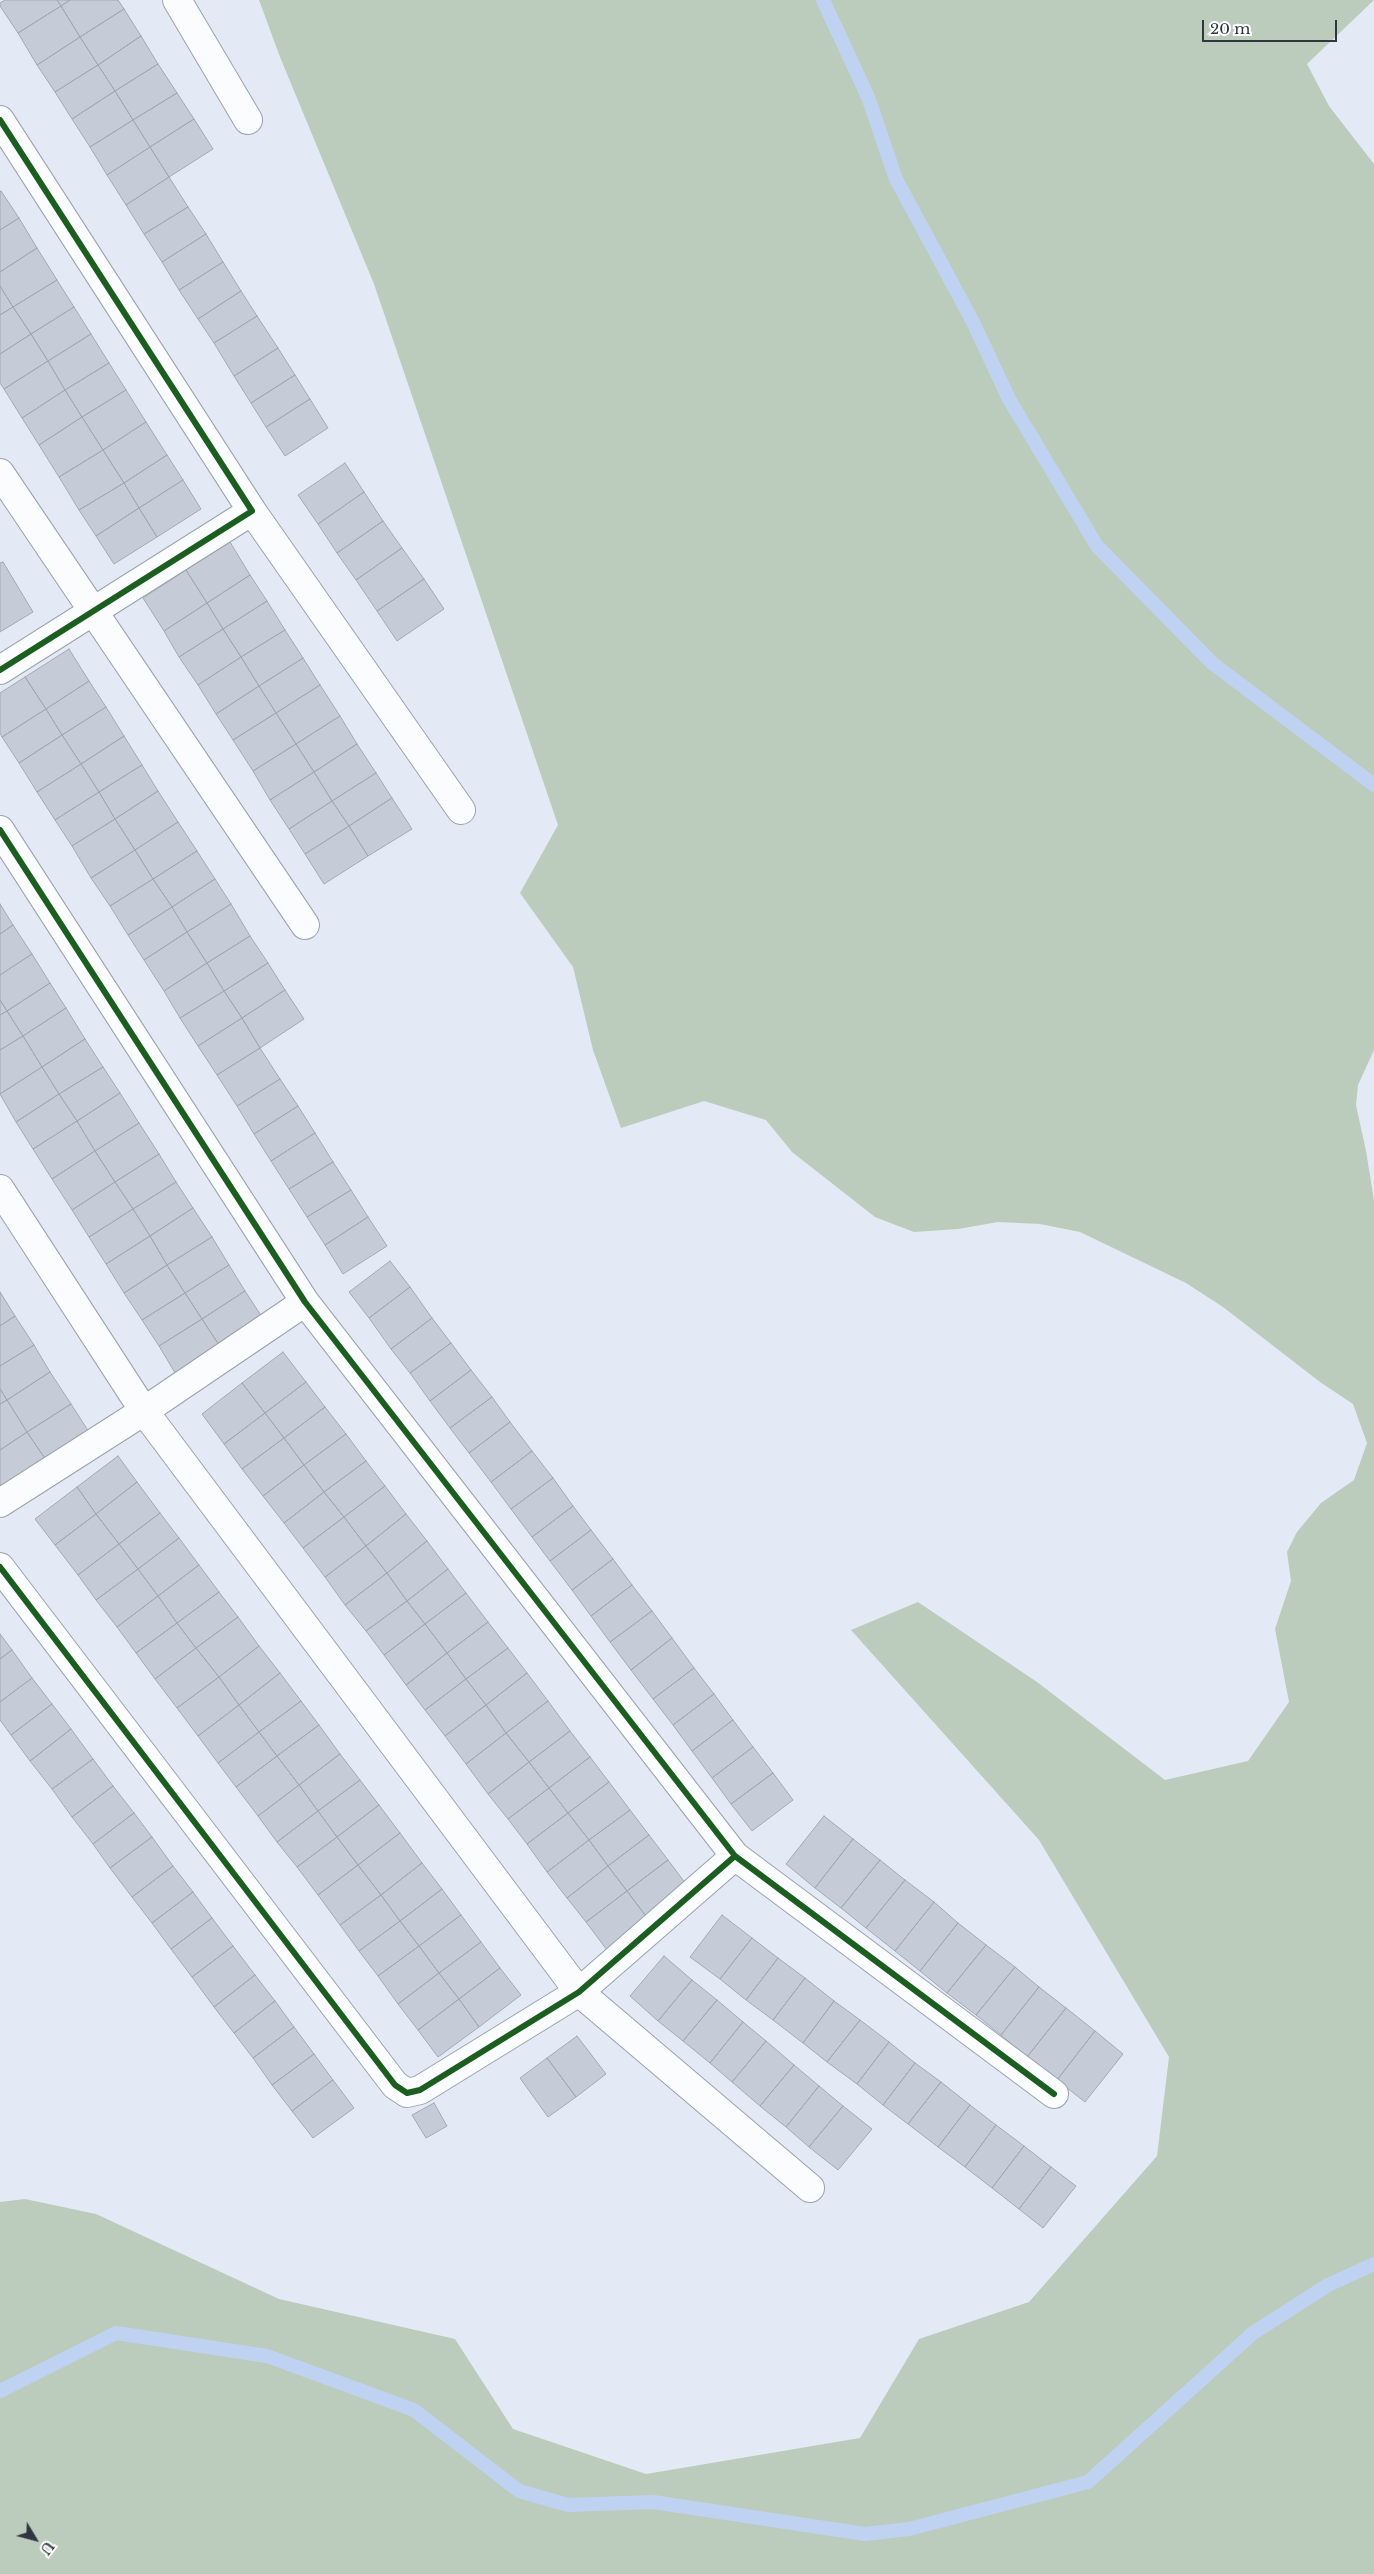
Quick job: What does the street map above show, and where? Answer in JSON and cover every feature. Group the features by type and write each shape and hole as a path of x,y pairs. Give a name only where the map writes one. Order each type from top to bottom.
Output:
{"street":[{"path":"177,0 248,120"},
{"path":"0,120 252,511 460,810"},
{"path":"0,474 92,613 305,925"},
{"path":"0,670 252,511"},
{"path":"0,830 305,1302 735,1856 1054,2094"},
{"path":"0,1188 144,1411 579,1992 810,2188"},
{"path":"0,1504 144,1411 305,1302"},
{"path":"0,1567 395,2085 407,2093 420,2090 579,1992 735,1856"}],"green space":[{"path":"259,0 1374,0 1307,64 1329,106 1374,164 1374,1050 1358,1085 1356,1105 1374,1200 1374,2574 0,2574 0,2202 25,2199 96,2214 279,2299 455,2339 513,2429 646,2474 860,2438 919,2339 1029,2302 1157,2156 1169,2057 1039,1840 851,1630 918,1602 1037,1682 1165,1780 1248,1761 1289,1702 1275,1629 1291,1581 1287,1552 1297,1532 1321,1503 1354,1480 1367,1443 1353,1404 1320,1382 1223,1307 1186,1283 1080,1232 1040,1224 998,1222 958,1229 914,1232 875,1217 792,1152 766,1120 704,1101 621,1128 593,1050 573,967 520,893 558,825 374,284 280,57"}],"building":[{"path":"5,0 57,0 61,6 18,33 0,6 0,3"},
{"path":"57,0 70,0 61,6"},
{"path":"70,0 118,0 124,9 80,37 61,6"},
{"path":"61,6 80,37 37,65 18,33"},
{"path":"124,9 141,36 98,65 80,37"},
{"path":"141,36 158,64 115,91 98,65"},
{"path":"80,37 98,65 55,92 37,65"},
{"path":"158,64 177,93 133,120 115,91"},
{"path":"98,65 115,91 72,119 55,92"},
{"path":"115,91 133,120 90,147 72,119"},
{"path":"177,93 194,119 150,147 133,120"},
{"path":"194,119 213,149 169,177 150,147"},
{"path":"133,120 150,147 107,175 90,147"},
{"path":"150,147 169,177 126,205 107,175"},
{"path":"169,177 188,207 144,234 126,205"},
{"path":"0,192 19,218 0,230"},
{"path":"188,207 206,234 162,262 144,234"},
{"path":"19,218 37,248 0,272 0,230"},
{"path":"206,234 223,262 179,290 162,262"},
{"path":"37,248 57,280 13,307 0,286 0,272"},
{"path":"223,262 241,291 198,319 179,290"},
{"path":"57,280 74,307 31,334 13,307"},
{"path":"0,286 13,307 0,315"},
{"path":"241,291 257,316 214,343 198,319"},
{"path":"13,307 31,334 0,354 0,315"},
{"path":"74,307 91,334 48,361 31,334"},
{"path":"257,316 278,348 234,376 214,343"},
{"path":"31,334 48,361 4,389 0,383 0,354"},
{"path":"91,334 109,363 65,390 48,361"},
{"path":"278,348 295,375 251,403 234,376"},
{"path":"48,361 65,390 22,418 4,389"},
{"path":"109,363 126,390 82,417 65,390"},
{"path":"295,375 310,399 266,427 251,403"},
{"path":"65,390 82,417 39,445 22,418"},
{"path":"126,390 146,422 103,450 82,417"},
{"path":"310,399 328,428 285,456 266,427"},
{"path":"82,417 103,450 59,477 39,445"},
{"path":"146,422 167,455 124,483 103,450"},
{"path":"103,450 124,483 79,510 59,477"},
{"path":"167,455 183,480 139,508 124,483"},
{"path":"345,463 364,492 318,524 298,495"},
{"path":"183,480 201,509 157,537 139,508"},
{"path":"124,483 139,508 96,536 79,510"},
{"path":"364,492 383,521 337,553 318,524"},
{"path":"139,508 157,537 114,564 96,536"},
{"path":"383,521 402,548 356,580 337,553"},
{"path":"230,542 250,575 207,603 186,570"},
{"path":"402,548 424,579 377,611 356,580"},
{"path":"3,562 33,612 0,632 0,563"},
{"path":"186,570 207,603 164,631 143,598"},
{"path":"250,575 267,601 223,629 207,603"},
{"path":"424,579 444,609 397,641 377,611"},
{"path":"267,601 285,630 241,657 223,629"},
{"path":"207,603 223,629 179,657 164,631"},
{"path":"223,629 241,657 198,685 179,657"},
{"path":"285,630 303,658 259,686 241,657"},
{"path":"69,649 89,681 46,709 25,677"},
{"path":"241,657 259,686 216,714 198,685"},
{"path":"303,658 320,685 276,713 259,686"},
{"path":"25,677 46,709 2,737 0,733 0,693"},
{"path":"89,681 106,707 62,735 46,709"},
{"path":"320,685 340,716 296,744 276,713"},
{"path":"259,686 276,713 233,740 216,714"},
{"path":"106,707 124,736 81,764 62,735"},
{"path":"46,709 62,735 19,763 2,737"},
{"path":"276,713 296,744 253,771 233,740"},
{"path":"340,716 357,744 314,772 296,744"},
{"path":"62,735 81,764 37,792 19,763"},
{"path":"124,736 142,765 99,792 81,764"},
{"path":"296,744 314,772 270,800 253,771"},
{"path":"357,744 376,773 332,801 314,772"},
{"path":"81,764 99,792 55,820 37,792"},
{"path":"142,765 158,791 115,819 99,792"},
{"path":"314,772 332,801 289,829 270,800"},
{"path":"376,773 392,798 349,826 332,801"},
{"path":"158,791 178,822 135,850 115,819"},
{"path":"99,792 115,819 72,846 55,820"},
{"path":"392,798 412,829 368,856 349,826"},
{"path":"332,801 349,826 305,854 289,829"},
{"path":"115,819 135,850 91,878 72,846"},
{"path":"178,822 197,851 153,879 135,850"},
{"path":"349,826 368,856 324,884 305,854"},
{"path":"135,850 153,879 110,906 91,878"},
{"path":"197,851 215,879 172,907 153,879"},
{"path":"153,879 172,907 128,935 110,906"},
{"path":"215,879 231,904 187,932 172,907"},
{"path":"0,904 13,925 0,934"},
{"path":"231,904 250,936 207,963 187,932"},
{"path":"172,907 187,932 144,960 128,935"},
{"path":"13,925 32,954 0,975 0,934"},
{"path":"187,932 207,963 164,991 144,960"},
{"path":"250,936 268,963 224,991 207,963"},
{"path":"32,954 50,983 7,1011 0,1000 0,975"},
{"path":"207,963 224,991 180,1018 164,991"},
{"path":"268,963 285,990 242,1018 224,991"},
{"path":"50,983 66,1008 23,1036 7,1011"},
{"path":"285,990 304,1019 260,1048 242,1018"},
{"path":"224,991 242,1018 198,1046 180,1018"},
{"path":"0,1000 7,1011 0,1015"},
{"path":"66,1008 85,1039 42,1067 23,1036"},
{"path":"7,1011 23,1036 0,1050 0,1015"},
{"path":"242,1018 260,1048 217,1075 198,1046"},
{"path":"23,1036 42,1067 0,1094 0,1050"},
{"path":"85,1039 103,1067 59,1094 42,1067"},
{"path":"260,1048 280,1079 237,1106 217,1075"},
{"path":"42,1067 59,1094 16,1122 0,1094"},
{"path":"103,1067 120,1093 77,1121 59,1094"},
{"path":"280,1079 298,1106 254,1134 237,1106"},
{"path":"120,1093 139,1123 95,1151 77,1121"},
{"path":"59,1094 77,1121 33,1149 16,1122"},
{"path":"298,1106 315,1133 271,1161 254,1134"},
{"path":"77,1121 95,1151 52,1179 33,1149"},
{"path":"139,1123 159,1154 115,1182 95,1151"},
{"path":"315,1133 333,1162 289,1189 271,1161"},
{"path":"95,1151 115,1182 72,1210 52,1179"},
{"path":"159,1154 176,1182 133,1209 115,1182"},
{"path":"333,1162 351,1190 307,1217 289,1189"},
{"path":"115,1182 133,1209 89,1237 72,1210"},
{"path":"176,1182 193,1208 150,1236 133,1209"},
{"path":"351,1190 368,1217 325,1245 307,1217"},
{"path":"193,1208 212,1237 167,1265 150,1236"},
{"path":"133,1209 150,1236 106,1264 89,1237"},
{"path":"368,1217 387,1246 343,1274 325,1245"},
{"path":"150,1236 167,1265 124,1293 106,1264"},
{"path":"212,1237 229,1265 185,1293 167,1265"},
{"path":"390,1261 410,1287 369,1318 349,1292"},
{"path":"167,1265 185,1293 142,1320 124,1293"},
{"path":"229,1265 245,1291 202,1319 185,1293"},
{"path":"410,1287 432,1318 391,1349 369,1318"},
{"path":"245,1291 264,1320 221,1348 202,1319"},
{"path":"0,1292 15,1316 0,1326"},
{"path":"185,1293 202,1319 159,1346 142,1320"},
{"path":"15,1316 34,1345 0,1366 0,1326"},
{"path":"432,1318 451,1343 410,1373 391,1349"},
{"path":"202,1319 221,1348 177,1376 159,1346"},
{"path":"451,1343 471,1370 430,1401 410,1373"},
{"path":"34,1345 50,1372 7,1400 0,1389 0,1366"},
{"path":"283,1352 306,1382 265,1413 242,1383"},
{"path":"471,1370 492,1397 450,1428 430,1401"},
{"path":"50,1372 71,1404 27,1432 7,1400"},
{"path":"306,1382 325,1407 284,1438 265,1413"},
{"path":"242,1383 265,1413 224,1444 202,1414"},
{"path":"0,1389 7,1400 0,1404"},
{"path":"492,1397 510,1422 469,1453 450,1428"},
{"path":"7,1400 27,1432 0,1450 0,1404"},
{"path":"71,1404 89,1432 46,1460 27,1432"},
{"path":"325,1407 346,1434 304,1465 284,1438"},
{"path":"265,1413 284,1438 242,1469 224,1444"},
{"path":"510,1422 532,1451 491,1482 469,1453"},
{"path":"27,1432 46,1460 2,1488 0,1484 0,1450"},
{"path":"346,1434 366,1461 324,1492 304,1465"},
{"path":"284,1438 304,1465 263,1496 242,1469"},
{"path":"532,1451 553,1478 511,1509 491,1482"},
{"path":"118,1456 137,1482 96,1514 77,1487"},
{"path":"366,1461 385,1486 344,1517 324,1492"},
{"path":"304,1465 324,1492 284,1523 263,1496"},
{"path":"553,1478 573,1506 532,1537 511,1509"},
{"path":"137,1482 160,1513 119,1544 96,1514"},
{"path":"385,1486 406,1514 366,1546 344,1517"},
{"path":"77,1487 96,1514 55,1545 35,1519"},
{"path":"324,1492 344,1517 303,1548 284,1523"},
{"path":"573,1506 591,1530 550,1561 532,1537"},
{"path":"160,1513 179,1538 138,1569 119,1544"},
{"path":"96,1514 119,1544 78,1575 55,1545"},
{"path":"406,1514 427,1541 387,1573 366,1546"},
{"path":"344,1517 366,1546 325,1577 303,1548"},
{"path":"591,1530 613,1559 572,1590 550,1561"},
{"path":"179,1538 199,1565 158,1596 138,1569"},
{"path":"427,1541 448,1569 407,1601 387,1573"},
{"path":"119,1544 138,1569 96,1600 78,1575"},
{"path":"366,1546 387,1573 345,1605 325,1577"},
{"path":"613,1559 632,1585 591,1616 572,1590"},
{"path":"199,1565 219,1592 177,1623 158,1596"},
{"path":"138,1569 158,1596 117,1627 96,1600"},
{"path":"448,1569 466,1593 425,1624 407,1601"},
{"path":"387,1573 407,1601 366,1631 345,1605"},
{"path":"632,1585 652,1611 610,1642 591,1616"},
{"path":"219,1592 238,1617 196,1648 177,1623"},
{"path":"466,1593 488,1622 447,1653 425,1624"},
{"path":"158,1596 177,1623 136,1653 117,1627"},
{"path":"407,1601 425,1624 384,1655 366,1631"},
{"path":"652,1611 672,1638 631,1670 610,1642"},
{"path":"238,1617 259,1646 219,1677 196,1648"},
{"path":"488,1622 508,1648 466,1679 447,1653"},
{"path":"177,1623 196,1648 155,1679 136,1653"},
{"path":"425,1624 447,1653 406,1685 384,1655"},
{"path":"0,1634 12,1650 0,1659"},
{"path":"672,1638 694,1668 653,1699 631,1670"},
{"path":"259,1646 280,1673 239,1705 219,1677"},
{"path":"196,1648 219,1677 177,1708 155,1679"},
{"path":"508,1648 527,1673 486,1705 466,1679"},
{"path":"12,1650 32,1678 0,1702 0,1659"},
{"path":"447,1653 466,1679 425,1710 406,1685"},
{"path":"694,1668 714,1694 673,1725 653,1699"},
{"path":"280,1673 301,1701 259,1732 239,1705"},
{"path":"527,1673 548,1701 506,1733 486,1705"},
{"path":"219,1677 239,1705 198,1736 177,1708"},
{"path":"32,1678 52,1704 11,1735 0,1720 0,1702"},
{"path":"466,1679 486,1705 445,1736 425,1710"},
{"path":"714,1694 733,1720 692,1751 673,1725"},
{"path":"301,1701 319,1725 277,1756 259,1732"},
{"path":"548,1701 570,1731 529,1762 506,1733"},
{"path":"52,1704 71,1729 30,1761 11,1735"},
{"path":"239,1705 259,1732 218,1763 198,1736"},
{"path":"486,1705 506,1733 466,1764 445,1736"},
{"path":"733,1720 753,1747 712,1778 692,1751"},
{"path":"319,1725 340,1754 299,1785 277,1756"},
{"path":"71,1729 93,1759 52,1789 30,1761"},
{"path":"570,1731 590,1757 549,1788 529,1762"},
{"path":"259,1732 277,1756 236,1787 218,1763"},
{"path":"506,1733 529,1762 488,1794 466,1764"},
{"path":"753,1747 773,1773 731,1804 712,1778"},
{"path":"340,1754 360,1780 318,1811 299,1785"},
{"path":"277,1756 299,1785 258,1816 236,1787"},
{"path":"590,1757 609,1782 568,1813 549,1788"},
{"path":"93,1759 113,1786 72,1817 52,1789"},
{"path":"529,1762 549,1788 508,1819 488,1794"},
{"path":"773,1773 793,1800 752,1831 731,1804"},
{"path":"360,1780 379,1805 337,1837 318,1811"},
{"path":"609,1782 630,1810 589,1840 568,1813"},
{"path":"299,1785 318,1811 277,1842 258,1816"},
{"path":"113,1786 134,1813 93,1844 72,1817"},
{"path":"549,1788 568,1813 527,1844 508,1819"},
{"path":"379,1805 400,1833 358,1865 337,1837"},
{"path":"630,1810 649,1835 608,1866 589,1840"},
{"path":"318,1811 337,1837 297,1867 277,1842"},
{"path":"134,1813 152,1837 110,1868 93,1844"},
{"path":"568,1813 589,1840 547,1872 527,1844"},
{"path":"824,1816 853,1839 815,1888 786,1864"},
{"path":"400,1833 422,1863 381,1895 358,1865"},
{"path":"649,1835 668,1860 627,1891 608,1866"},
{"path":"152,1837 173,1866 132,1897 110,1868"},
{"path":"337,1837 358,1865 318,1895 297,1867"},
{"path":"853,1839 880,1860 841,1908 815,1888"},
{"path":"589,1840 608,1866 567,1898 547,1872"},
{"path":"668,1860 689,1888 648,1919 627,1891"},
{"path":"880,1860 905,1880 866,1928 841,1908"},
{"path":"422,1863 442,1889 400,1921 381,1895"},
{"path":"358,1865 381,1895 340,1925 318,1895"},
{"path":"173,1866 193,1892 152,1923 132,1897"},
{"path":"608,1866 627,1891 586,1922 567,1898"},
{"path":"905,1880 934,1902 895,1951 866,1928"},
{"path":"442,1889 461,1915 419,1946 400,1921"},
{"path":"627,1891 648,1919 607,1950 586,1922"},
{"path":"193,1892 212,1918 171,1949 152,1923"},
{"path":"381,1895 400,1921 359,1951 340,1925"},
{"path":"934,1902 958,1923 920,1971 895,1951"},
{"path":"461,1915 481,1942 439,1973 419,1946"},
{"path":"722,1915 752,1938 720,1979 690,1957"},
{"path":"212,1918 233,1946 192,1977 171,1949"},
{"path":"400,1921 419,1946 378,1976 359,1951"},
{"path":"958,1923 986,1945 947,1993 920,1971"},
{"path":"752,1938 778,1958 746,2000 720,1979"},
{"path":"481,1942 500,1968 459,1999 439,1973"},
{"path":"986,1945 1015,1967 976,2015 947,1993"},
{"path":"233,1946 255,1975 214,2007 192,1977"},
{"path":"419,1946 439,1973 398,2004 378,1976"},
{"path":"664,1956 692,1980 658,2021 630,1996"},
{"path":"778,1958 805,1978 773,2020 746,2000"},
{"path":"1015,1967 1039,1987 1001,2035 976,2015"},
{"path":"500,1968 521,1995 479,2027 459,1999"},
{"path":"439,1973 459,1999 418,2030 398,2004"},
{"path":"255,1975 275,2001 234,2033 214,2007"},
{"path":"805,1978 834,2001 803,2043 773,2020"},
{"path":"692,1980 717,2000 683,2041 658,2021"},
{"path":"1039,1987 1066,2008 1027,2057 1001,2035"},
{"path":"459,1999 479,2027 438,2057 418,2030"},
{"path":"717,2000 743,2022 710,2063 683,2041"},
{"path":"275,2001 294,2027 253,2058 234,2033"},
{"path":"834,2001 860,2020 827,2062 803,2043"},
{"path":"1066,2008 1095,2031 1057,2080 1027,2057"},
{"path":"860,2020 889,2042 857,2084 827,2062"},
{"path":"743,2022 766,2041 732,2082 710,2063"},
{"path":"294,2027 314,2054 272,2085 253,2058"},
{"path":"1095,2031 1123,2054 1085,2102 1057,2080"},
{"path":"577,2036 606,2074 576,2097 547,2058"},
{"path":"766,2041 794,2065 760,2106 732,2082"},
{"path":"889,2042 915,2063 883,2105 857,2084"},
{"path":"314,2054 333,2080 292,2111 272,2085"},
{"path":"547,2058 576,2097 548,2117 520,2078"},
{"path":"915,2063 941,2082 908,2124 883,2105"},
{"path":"794,2065 819,2086 786,2127 760,2106"},
{"path":"333,2080 354,2108 313,2138 292,2111"},
{"path":"941,2082 970,2105 938,2147 908,2124"},
{"path":"819,2086 843,2106 809,2147 786,2127"},
{"path":"434,2103 447,2126 426,2138 412,2115"},
{"path":"970,2105 996,2125 965,2167 938,2147"},
{"path":"843,2106 872,2129 838,2170 809,2147"},
{"path":"996,2125 1024,2146 992,2188 965,2167"},
{"path":"1024,2146 1051,2167 1019,2209 992,2188"},
{"path":"1051,2167 1076,2186 1043,2228 1019,2209"}],"waterway":[{"path":"823,0 868,97 896,179 973,322 1009,399 1097,546 1212,663 1374,785"},
{"path":"0,2391 116,2333 267,2356 414,2410 519,2491 568,2505 653,2502 865,2534 909,2529 1088,2482 1253,2333 1328,2285 1374,2264"}],"cycle path":[{"path":"0,120 252,511 0,670"},
{"path":"0,830 305,1302 735,1856"},
{"path":"0,1567 395,2085 407,2093 420,2090 579,1992 735,1856 1054,2094"}]}
